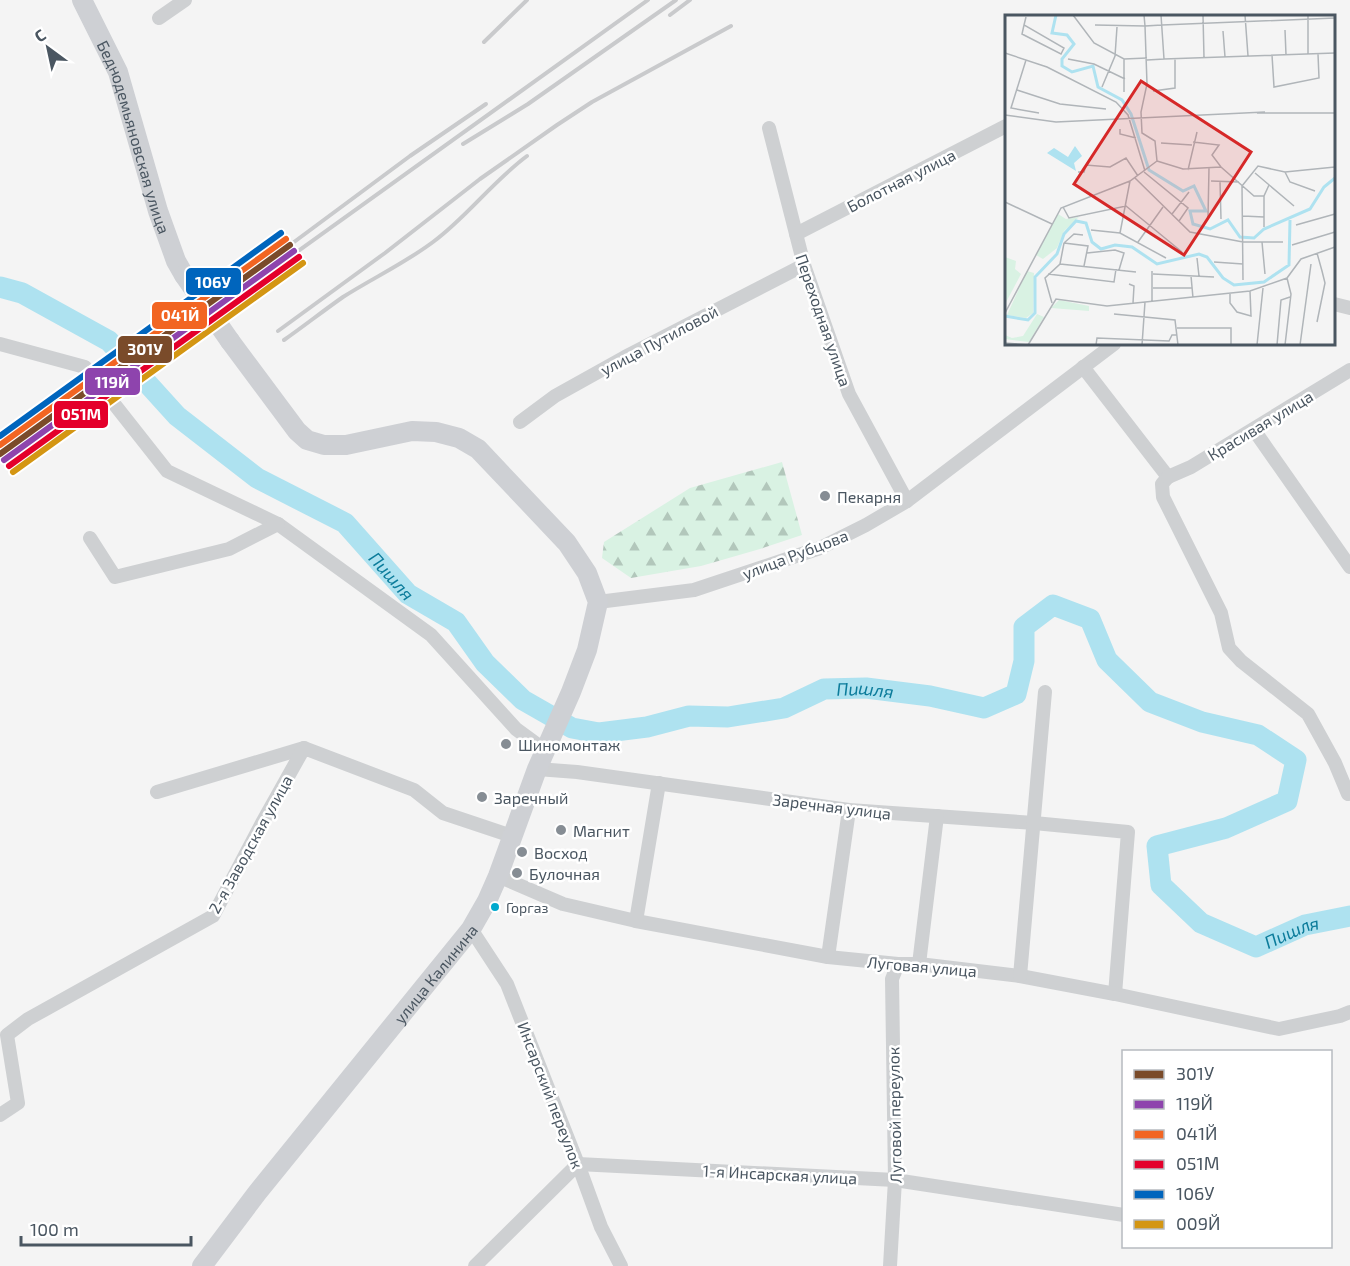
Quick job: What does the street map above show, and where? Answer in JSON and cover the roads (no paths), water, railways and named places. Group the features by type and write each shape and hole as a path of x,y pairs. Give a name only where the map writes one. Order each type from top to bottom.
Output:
{"main road":[{"name":"Беднодемьяновская улица","path":"82,0 118,72 158,211 176,261 230,341 297,431 308,440 324,445 346,445 412,431 436,432 459,438 478,449 567,543 587,573 598,602"},
{"name":"улица Калинина","path":"202,1266 257,1193 471,929 498,876 537,769 571,692 587,650 598,602"}],"street":[{"path":"159,18 185,0"},
{"name":"Болотная улица","path":"796,234 1005,127"},
{"name":"Переходная улица","path":"769,128 804,265 849,394 907,501"},
{"name":"улица Путиловой","path":"520,422 555,396 615,362 804,265"},
{"path":"1335,304 1350,308"},
{"path":"0,344 85,367 167,471 278,524 431,635 516,729 549,744"},
{"name":"улица Рубцова","path":"598,602 694,590 820,548 907,501 1113,345"},
{"path":"1083,367 1168,477 1162,484 1163,497 1221,613 1229,648 1241,662 1308,714 1335,763 1348,794"},
{"name":"Красивая улица","path":"1168,477 1191,467 1254,430 1350,370"},
{"path":"1254,430 1350,567"},
{"path":"90,538 116,577 229,549 278,524"},
{"path":"1020,976 1045,692"},
{"path":"157,792 304,748 414,790 443,813 512,836"},
{"name":"2-я Заводская улица","path":"0,1115 18,1103 7,1035 28,1019 213,916 304,748"},
{"name":"Заречная улица","path":"537,769 577,772 849,810 1128,832 1115,994"},
{"path":"636,921 659,783"},
{"path":"828,957 849,810"},
{"path":"919,964 937,816"},
{"name":"Луговая улица","path":"498,876 562,904 636,921 828,957 919,964 1020,976 1279,1029 1350,1012"},
{"name":"Инсарский переулок","path":"471,929 507,984 601,1227 621,1266"},
{"name":"Луговой переулок","path":"890,1266 895,1180 892,979 898,964"},
{"path":"475,1266 578,1164"},
{"name":"1-я Инсарская улица","path":"578,1164 895,1180 1122,1215"}],"waterway":[{"name":"Пишля","path":"0,287 22,293 109,341 177,416 257,478 345,523 408,594 456,622 485,663 523,700 572,728 599,733 647,727 689,716 728,717 784,708 824,689 866,688 930,696 984,708 1016,694 1024,661 1024,627 1053,605 1090,619 1107,660 1150,702 1202,722 1258,735 1296,760 1287,801 1226,828 1157,846 1161,885 1201,923 1256,947 1305,925 1350,916"}],"railway":[{"path":"484,42 527,0"},
{"path":"170,343 648,0"},
{"path":"463,144 528,104 676,0"},
{"path":"670,15 690,0"},
{"path":"278,331 385,253 480,179 557,125 592,102 731,26"},
{"path":"290,245 410,156 486,104"},
{"path":"284,340 343,297 433,242 527,156"}],"place":[{"name":"Пекарня","path":"825,496"},
{"name":"Шиномонтаж","path":"506,744"},
{"name":"Заречный","path":"482,797"},
{"name":"Магнит","path":"561,830"},
{"name":"Восход","path":"522,852"},
{"name":"Булочная","path":"517,873"},
{"name":"Горгаз","path":"495,907"}]}
